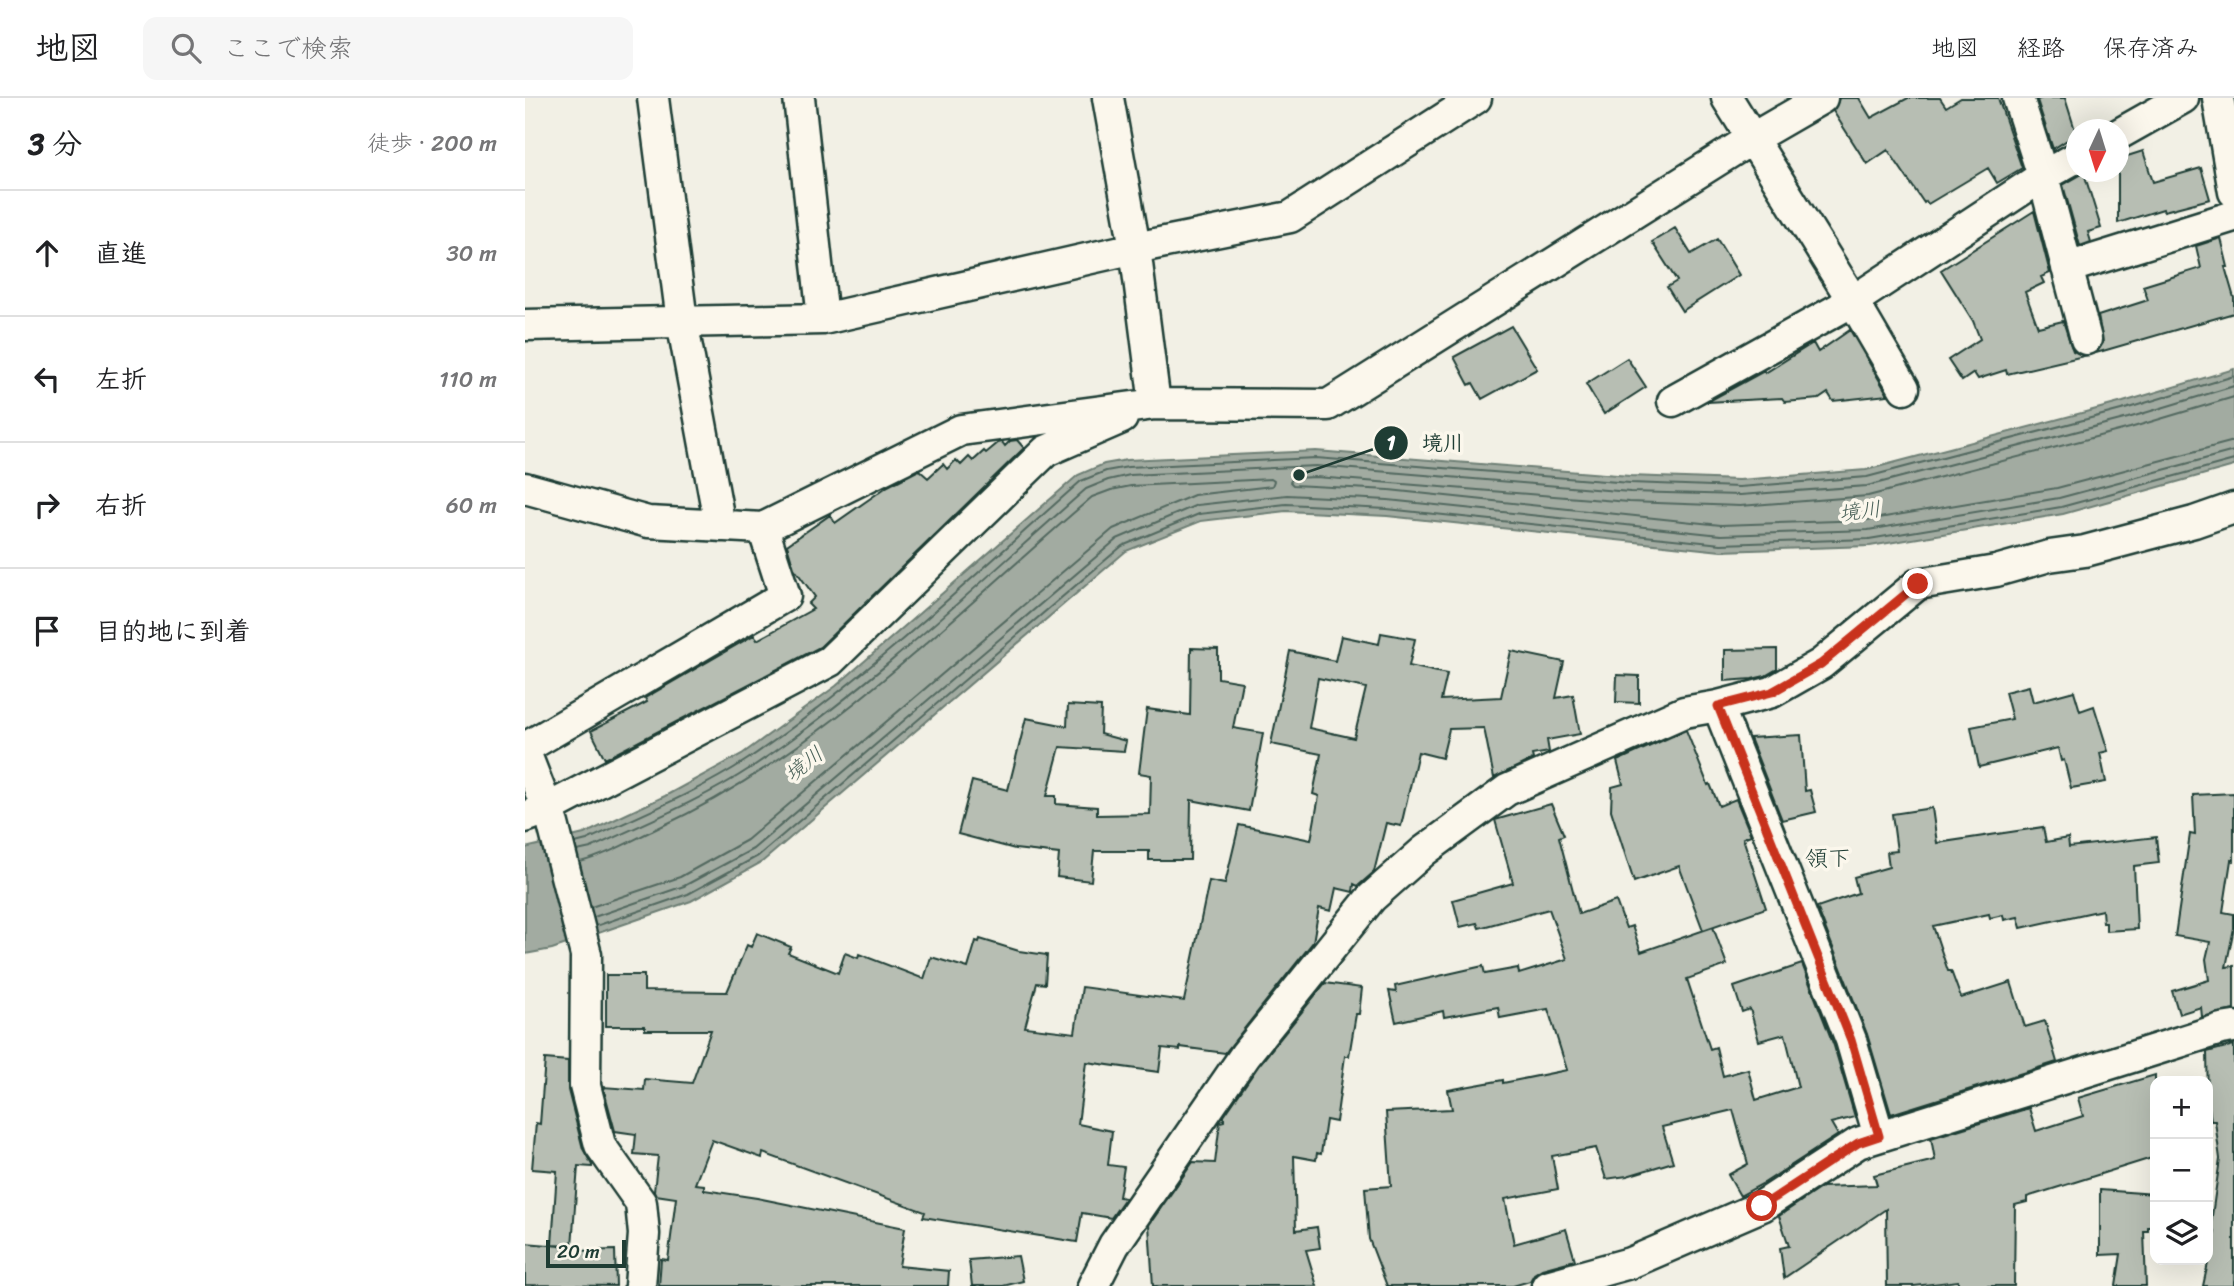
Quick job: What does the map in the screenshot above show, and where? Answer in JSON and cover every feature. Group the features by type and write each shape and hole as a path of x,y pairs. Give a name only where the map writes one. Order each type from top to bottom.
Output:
{"street":[{"path":"653,98 682,321 720,526"},
{"path":"799,98 823,319"},
{"path":"1108,98 1135,248 1155,404"},
{"path":"525,325 823,319 1135,248 1290,218 1476,98"},
{"path":"1727,98 1904,388"},
{"path":"525,488 647,522 763,528 961,430 1155,404 1328,405 1753,138 1822,98"},
{"path":"2018,98 2043,176 2086,339"},
{"path":"2129,128 2183,98"},
{"path":"2218,98 2234,192"},
{"path":"1673,401 1853,301 2066,163"},
{"path":"2067,268 2234,216"},
{"path":"542,816 830,661 1046,451 1155,404"},
{"path":"1093,1286 1114,1245 1245,1055 1371,898 1424,851 1507,789 1683,712 1772,692 1821,664 1918,584 1996,571 2049,556 2085,551 2194,522 2234,508"},
{"path":"640,1286 644,1234 641,1203 600,1146 585,1086 586,956 542,816 525,750 785,596 763,528"},
{"path":"1718,706 1851,1040 1879,1136"},
{"path":"1547,1286 1630,1263 1762,1206 1858,1143 2234,1027"}],"water":[{"path":"2234,369 2234,466 2063,514 1870,546 1721,551 1387,516 1286,511 1201,521 1126,551 762,862 691,901 552,949 525,954 525,848 584,834 665,796 742,754 836,686 1078,475 1104,464 1127,460 1316,451 1630,476 1739,480 1866,470 2123,402"}],"building":[{"path":"1839,98 1859,98 1871,118 1908,98 1940,98 1946,107 1961,98 1998,98 2022,168 1997,183 1988,168 1928,204 1926,201 1924,203 1888,150 1867,164 1833,111"},
{"path":"2065,98 2072,119 2066,119 2066,141 2053,149 2037,100"},
{"path":"2143,151 2153,182 2201,168 2210,199 2164,211 2163,209 2118,223 2118,182 2129,182 2129,155"},
{"path":"2068,182 2087,182 2101,228 2088,232 2091,242 2080,246 2063,185"},
{"path":"2034,211 2050,273 2041,277 2044,283 2025,292 2038,327 2063,321 2073,351 2084,356 2007,374 2006,370 1978,379 1974,373 1962,381 1948,360 1980,339 1973,321 1941,270"},
{"path":"1675,228 1691,254 1717,239 1739,275 1682,311 1667,287 1677,281 1652,242"},
{"path":"2221,238 2228,267 2225,267 2234,298 2234,313 2096,353 2103,343 2098,316 2148,300 2143,286 2201,268 2196,246"},
{"path":"1511,326 1537,369 1482,399 1473,383 1469,385 1454,357"},
{"path":"1850,330 1888,395 1833,401 1828,393 1819,399 1785,402 1782,398 1707,402 1764,371 1765,373 1813,343 1818,352"},
{"path":"1627,358 1646,387 1604,414 1586,384"},
{"path":"1017,440 1024,448 820,647 605,759 591,731 647,702 645,698 754,635 757,640 813,609 808,604 815,597 794,568 787,545 830,515 835,523 888,486 919,470 928,478 943,464 947,469 956,460 961,465 969,457 973,461 998,443 1002,442 1005,446 1010,441"},
{"path":"1381,633 1415,639 1409,666 1447,674 1441,700 1501,697 1511,651 1564,662 1556,698 1573,695 1580,734 1547,740 1549,752 1532,755 1533,759 1494,778 1484,728 1449,729 1442,758 1418,752 1401,826 1386,823 1374,872 1358,886 1354,884 1353,892 1336,888 1331,911 1319,908 1313,942 1225,1053 1180,1047 1180,1050 1162,1048 1159,1072 1086,1062 1078,1124 1112,1131 1108,1165 1124,1167 1119,1197 1125,1198 1111,1218 1082,1213 1077,1242 923,1217 925,1212 763,1153 762,1158 712,1140 695,1184 704,1185 704,1190 905,1228 899,1266 949,1271 948,1286 659,1286 661,1259 668,1260 676,1198 656,1195 654,1191 658,1156 634,1154 636,1134 615,1131 603,1087 644,1090 645,1079 692,1083 711,1030 645,1030 645,1026 606,1026 606,975 644,975 644,991 727,992 747,945 751,947 757,933 791,947 788,953 838,973 845,953 858,958 859,954 924,979 931,957 968,968 976,941 979,942 980,939 1019,951 1047,955 1045,984 1037,983 1025,1027 1075,1033 1082,987 1184,1001 1209,881 1225,884 1239,825 1311,840 1319,796 1313,794 1321,754 1271,744 1290,651 1335,661 1341,636 1379,644","holes":["1318,678 1366,688 1354,738 1309,728"]},
{"path":"1191,648 1218,649 1218,678 1242,682 1233,728 1263,733 1249,811 1191,800 1190,860 1149,860 1149,851 1094,851 1091,881 1057,877 1059,854 1015,849 958,834 972,781 1008,790 1026,718 1067,726 1068,705 1101,707 1100,734 1126,741 1124,751 1060,747 1047,796 1056,796 1056,804 1097,807 1097,815 1150,814 1151,775 1139,773 1147,709 1190,715"},
{"path":"1777,649 1777,669 1752,679 1725,681 1725,650"},
{"path":"1617,675 1639,676 1639,703 1616,702"},
{"path":"2029,686 2033,702 2074,691 2080,711 2094,706 2108,751 2100,753 2106,782 2071,788 2058,748 1979,767 1971,727 2012,719 2005,692"},
{"path":"1686,730 1719,806 1736,799 1751,835 1743,838 1766,908 1703,930 1679,866 1634,882 1611,810 1612,787 1623,784 1617,761"},
{"path":"1801,735 1805,791 1810,790 1816,812 1782,820 1750,738"},
{"path":"2234,793 2234,861 2231,860 2223,912 2234,914 2226,967 2234,966 2234,1010 2202,1017 2201,1007 2179,1014 2172,991 2209,980 2206,959 2210,942 2175,936 2190,834 2195,835 2193,795"},
{"path":"1551,804 1564,835 1559,837 1579,914 1616,901 1626,928 1632,926 1641,952 1713,927 1727,965 1687,979 1710,1049 1716,1047 1723,1076 1748,1069 1756,1100 1798,1087 1785,1034 1759,1041 1750,1009 1742,1012 1734,987 1802,964 1834,1046 1855,1117 1831,1123 1838,1135 1740,1196 1728,1175 1748,1164 1733,1110 1662,1127 1673,1162 1627,1176 1606,1179 1596,1148 1552,1156 1558,1189 1505,1199 1514,1244 1566,1229 1575,1260 1542,1269 1534,1274 1530,1281 1513,1286 1387,1286 1369,1239 1365,1188 1391,1186 1386,1112 1452,1109 1448,1090 1503,1080 1503,1083 1567,1070 1548,1009 1500,1018 1498,1007 1444,1017 1443,1011 1396,1022 1389,991 1396,992 1395,986 1483,966 1485,974 1518,968 1519,974 1567,959 1549,909 1479,928 1477,923 1460,927 1453,900 1513,883 1495,820"},
{"path":"1932,808 1937,843 2043,827 2046,842 2068,838 2069,847 2156,837 2159,863 2134,866 2137,929 2106,931 2102,910 2021,928 2018,917 2004,920 2003,915 1990,918 1989,914 1933,926 1948,971 1951,971 1961,998 2011,982 2025,1027 2045,1021 2057,1062 1891,1114 1867,1034 1817,907 1858,893 1854,877 1889,867 1887,852 1897,851 1892,814"},
{"path":"1325,983 1362,988 1349,1056 1345,1056 1336,1122 1326,1120 1321,1154 1317,1153 1316,1160 1294,1156 1296,1230 1317,1227 1320,1248 1306,1250 1317,1286 1153,1286 1149,1225 1193,1162 1215,1163 1220,1122 1224,1121 1224,1116 1259,1065"},
{"path":"2234,1045 2234,1286 2203,1286 2208,1265 2213,1265 2213,1209 2220,1159 2213,1121 2213,1076 2207,1076 2207,1052"},
{"path":"545,1059 568,1061 568,1090 583,1149 592,1165 578,1166 572,1246 552,1245 557,1171 532,1169 536,1123 540,1124"},
{"path":"2150,1076 2150,1159 2027,1197 2027,1202 2015,1205 2014,1286 1958,1286 1958,1281 1887,1286 1886,1209 1784,1278 1780,1248 1789,1246 1779,1216 1822,1187 1877,1185 1874,1175 1935,1160 1931,1138 2029,1108 2036,1131 2083,1116 2078,1098"},
{"path":"2100,1190 2150,1194 2150,1227 2148,1231 2144,1231 2146,1286 2116,1286 2121,1254 2100,1255"},
{"path":"525,1243 572,1247 572,1251 615,1250 616,1286 525,1285"},
{"path":"1018,1256 1023,1281 1003,1286 972,1286 969,1260"}],"place":[{"name":"境川","path":"1299,475"}],"district":[{"name":"領下","path":"1828,858"}],"route":[{"path":"1762,1206 1858,1143 1879,1136 1851,1040 1718,706 1772,692 1821,664 1918,584"}]}
